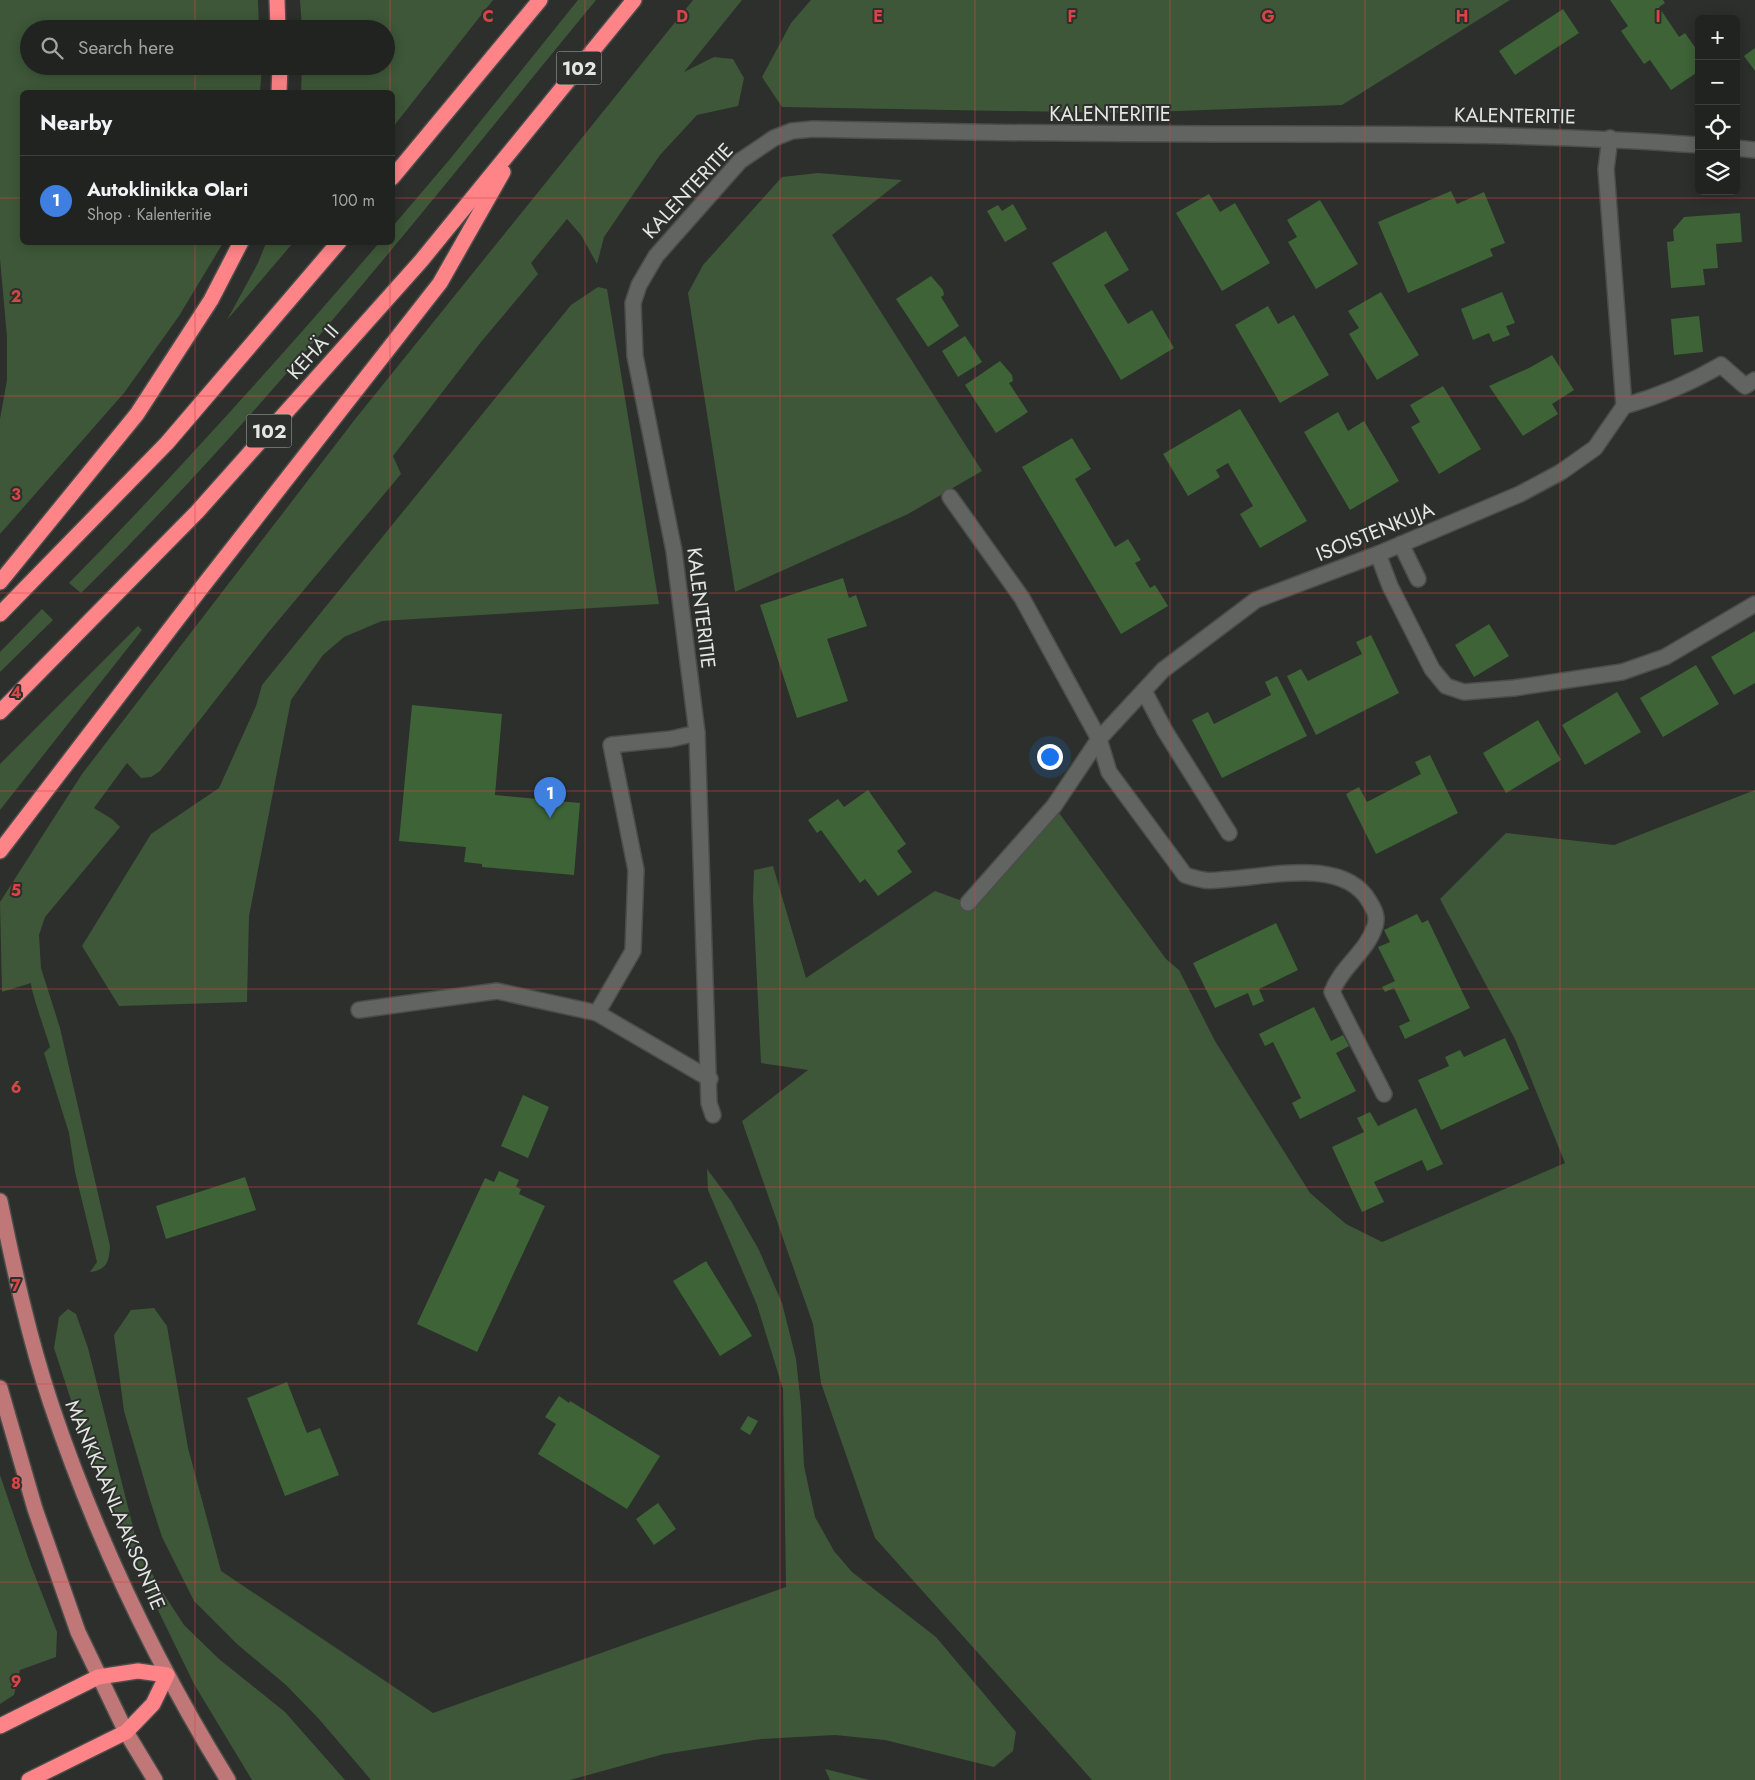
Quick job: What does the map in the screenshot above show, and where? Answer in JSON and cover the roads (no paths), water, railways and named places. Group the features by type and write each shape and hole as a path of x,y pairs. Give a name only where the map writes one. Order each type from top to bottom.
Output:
{"highway":[{"path":"277,0 278,20"},
{"path":"395,174 540,0"},
{"name":"KEHÄ II","path":"0,712 197,512 421,261 634,0"},
{"path":"279,90 280,75"},
{"path":"0,851 211,576 440,283 524,136"},
{"path":"0,582 137,414 211,300 239,245"},
{"path":"0,614 167,442 335,245"},
{"path":"0,1726 98,1677 138,1671 167,1675 153,1704 126,1732 29,1780"}],"main road":[{"name":"MANKKAANLAAKSONTIE","path":"0,1202 24,1309 50,1402 81,1485 129,1597 167,1675 228,1780"},
{"path":"0,1388 35,1509 78,1632 126,1732 155,1780"}],"street":[{"name":"KALENTERITIE","path":"713,1114 709,1103 710,1079 697,733 674,551 636,356 633,302 638,285 656,256 740,161 774,138 792,131 813,129 1021,134 1356,134 1610,138 1695,145"},
{"path":"1610,138 1606,169 1624,406 1661,396 1694,381 1721,365 1746,386 1755,380"},
{"path":"1740,148 1755,150"},
{"name":"ISOISTENKUJA","path":"968,903 1054,806 1099,739 1144,691 1164,670 1256,600 1378,554 1520,494 1561,472 1595,448 1624,406"},
{"path":"950,497 1022,598 1099,739 1110,772 1185,875 1205,881 1279,873 1316,873 1342,877 1367,896 1376,912 1376,924 1368,941 1336,980 1332,992 1384,1094"},
{"path":"1401,544 1418,579"},
{"path":"1378,554 1390,586 1432,669 1446,686 1464,692 1514,688 1622,672 1665,657 1755,604"},
{"path":"1144,691 1165,731 1229,833"},
{"path":"597,1013 633,951 636,870 611,745 671,739 697,733"},
{"path":"359,1010 496,990 597,1013 710,1079"}],"place":[{"name":"Autoklinikka Olari","path":"550,818"}]}
